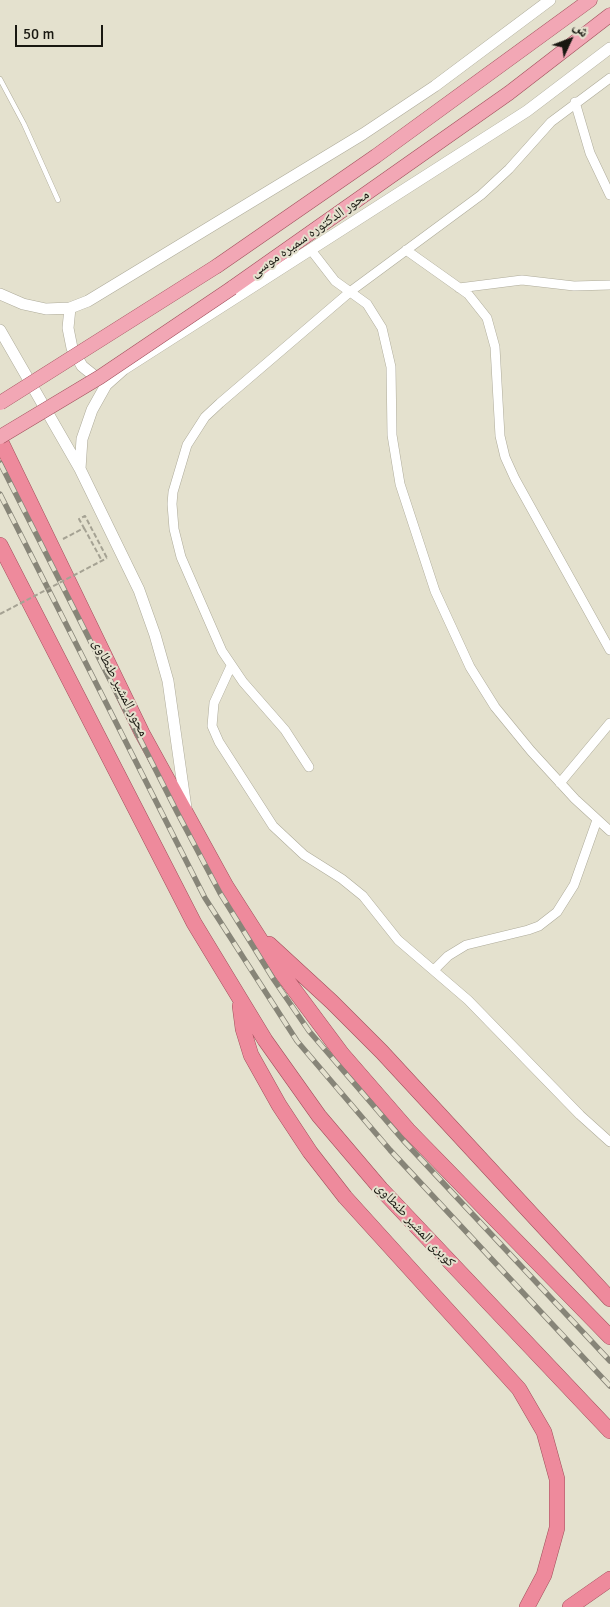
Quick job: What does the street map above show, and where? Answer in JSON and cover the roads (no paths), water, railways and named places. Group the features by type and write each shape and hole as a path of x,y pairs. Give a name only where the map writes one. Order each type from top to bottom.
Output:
{"highway":[{"name":"محور المشير طنطاوى","path":"0,438 52,544 110,671 186,815 253,930"},
{"path":"2,553 194,923 240,1002 243,1029 251,1055 279,1105 310,1152 345,1197 518,1389 544,1432 557,1479 557,1528 544,1575 527,1607"},
{"path":"253,930 312,983 369,1039 610,1299"},
{"path":"253,930 311,1014 375,1093 408,1130 610,1337"},
{"name":"كوبرى المشير طنطاوى","path":"240,1002 291,1077 349,1153 413,1224 610,1431"},
{"path":"570,1607 610,1579"}],"main road":[{"name":"محور الدكتوره سميره موسى","path":"0,404 217,266 376,156 590,0"},
{"name":"محور الدكتوره سميره موسى","path":"0,438 100,377 232,288 509,93 610,15"}],"street":[{"path":"0,294 34,307 70,308 88,301 190,241 363,134 434,86 550,0"},
{"path":"80,469 80,454 86,424 106,385 132,364 527,111 610,48"},
{"path":"309,767 285,730 231,666 214,636 177,543 172,517 173,492 183,455 192,435 212,410 351,291 496,181 540,133 575,102 610,78"},
{"path":"575,102 590,153 610,196"},
{"path":"311,250 329,275 351,291 373,312 386,341 392,367 392,435 396,467 415,536 442,609 482,688 510,726 560,783 610,831"},
{"path":"406,250 460,288 481,309 492,332 500,436 509,466 610,650"},
{"path":"460,288 522,280 574,286 610,285"},
{"path":"70,308 68,328 75,353 89,374 106,385"},
{"path":"0,330 80,469 130,568 155,635 172,703 186,815"},
{"path":"231,666 214,703 212,726 219,742 266,816 281,835 304,855 342,879 363,896 398,940 468,1000 580,1115 610,1142"},
{"path":"560,783 610,723"},
{"path":"434,969 452,953 466,945 528,930 539,926 557,912 574,885 597,820"}],"lane":[{"path":"0,80 24,124 58,200"}],"railway":[{"path":"0,463 177,812 220,893 274,980 309,1031 403,1140 610,1361"},
{"path":"0,494 205,898 297,1041 390,1150 610,1386"}]}
